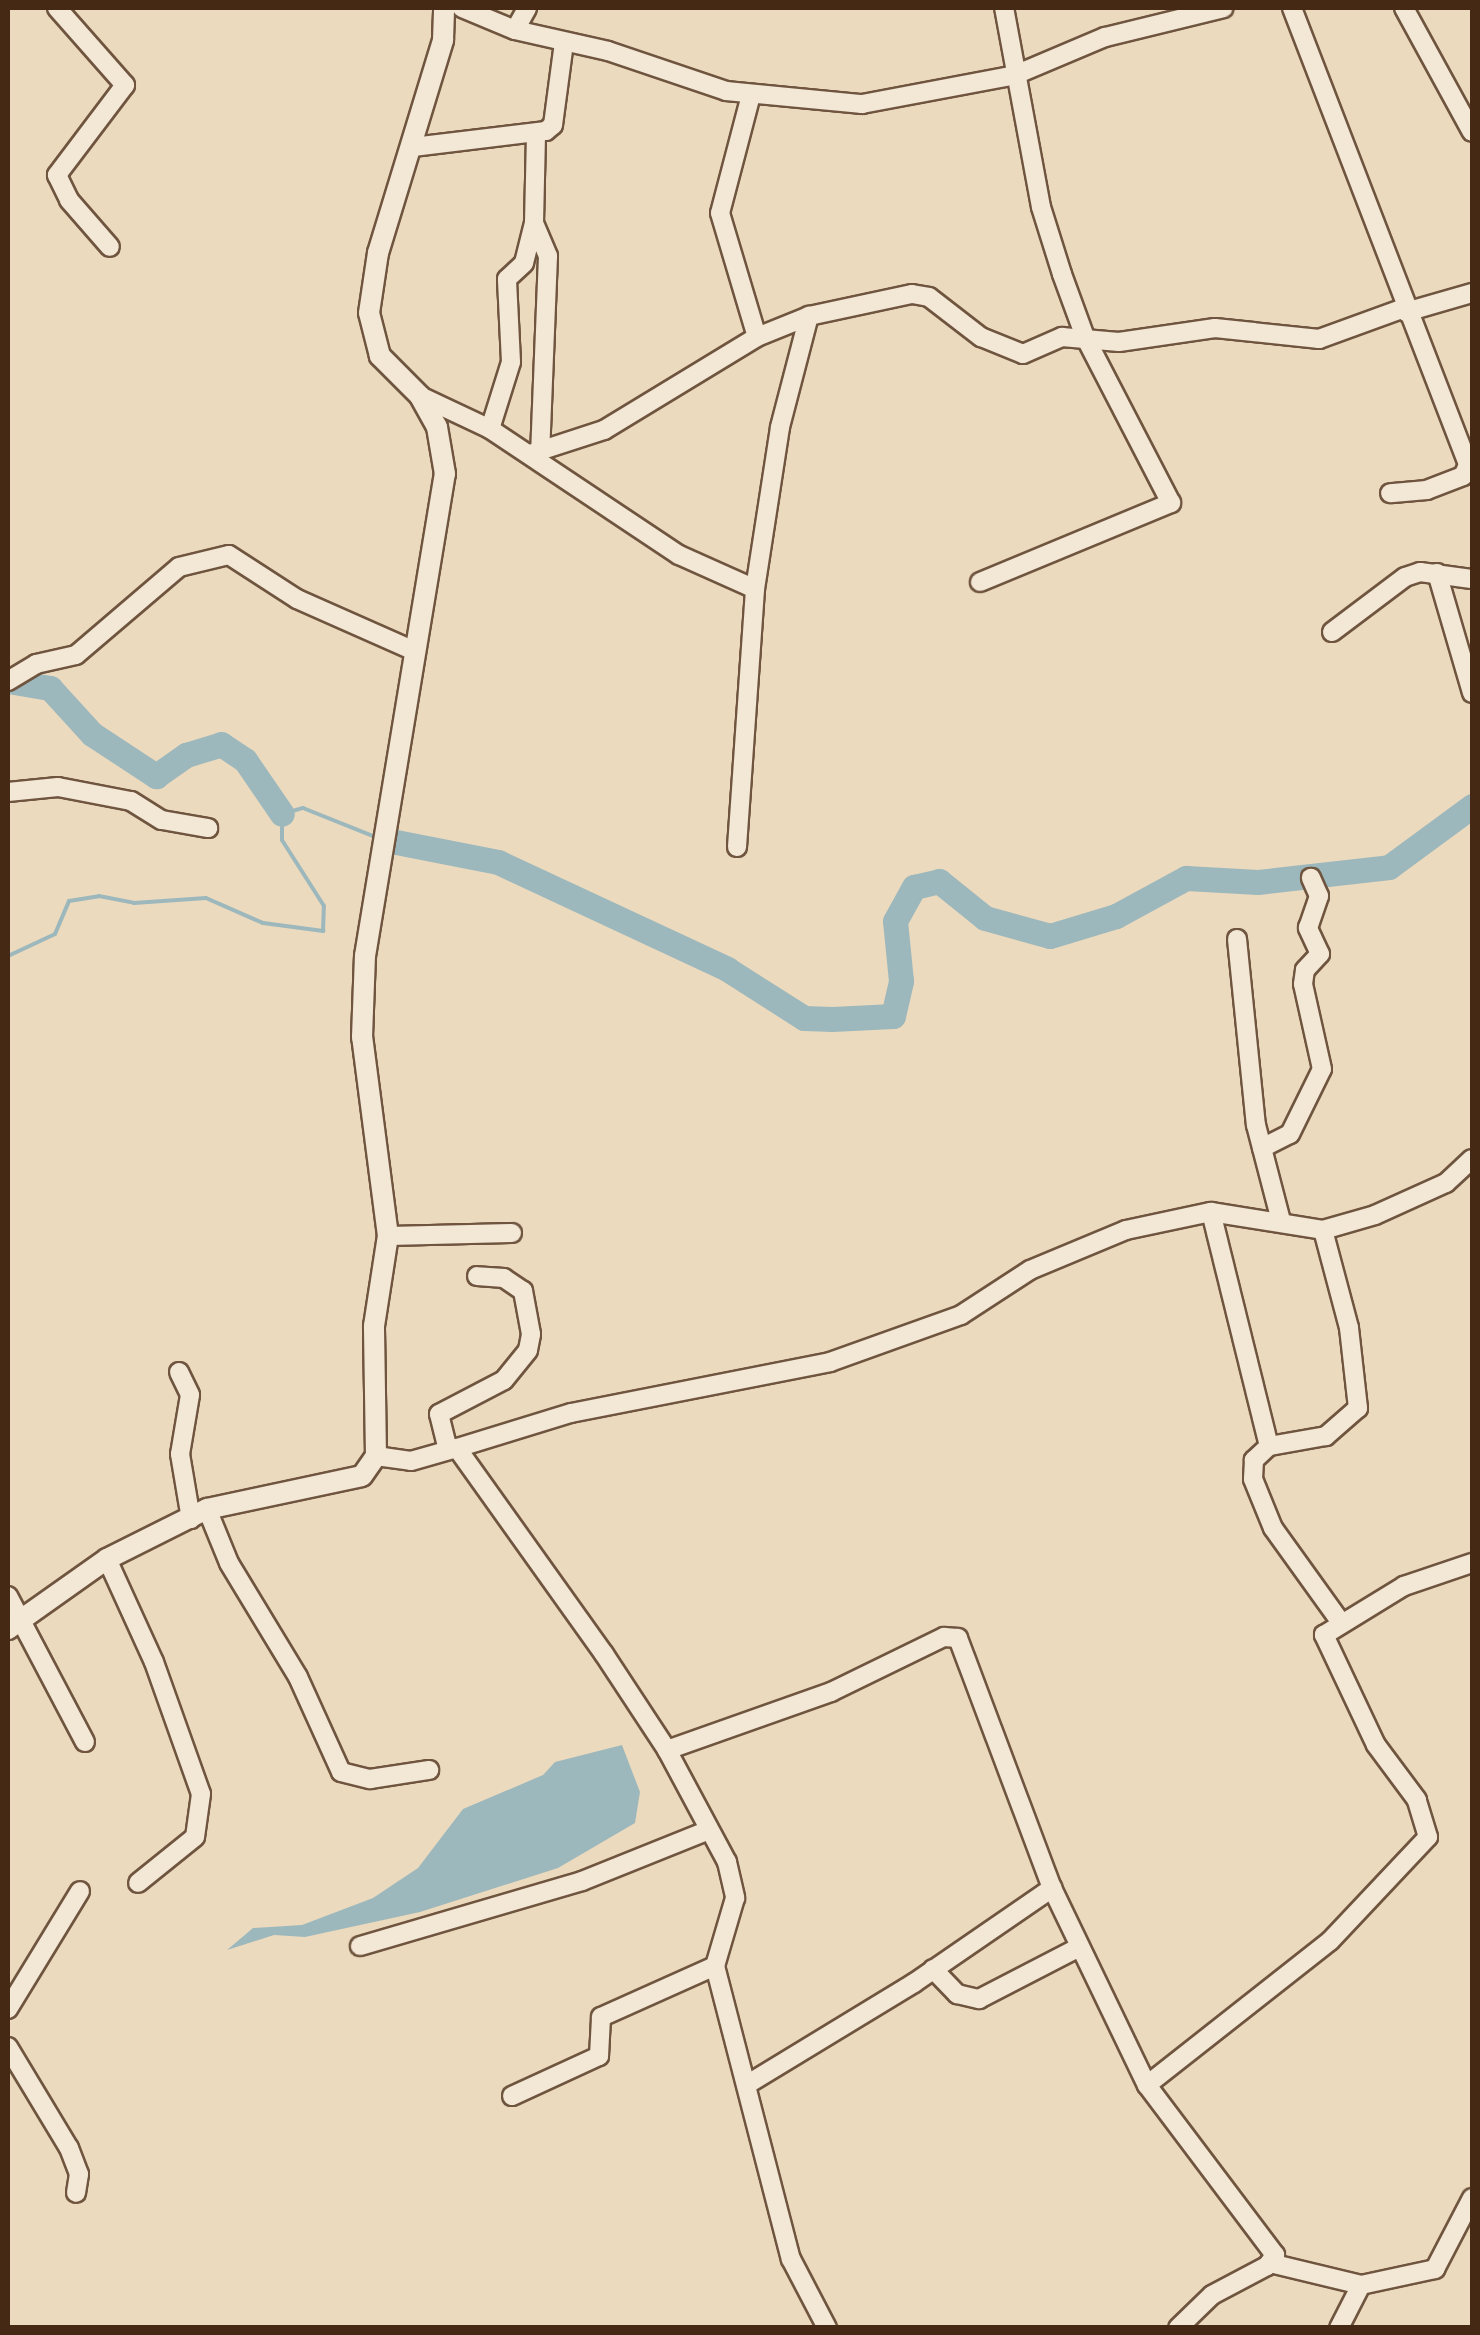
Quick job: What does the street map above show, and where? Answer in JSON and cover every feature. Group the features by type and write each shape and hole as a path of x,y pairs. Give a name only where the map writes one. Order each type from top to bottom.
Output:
{"street":[{"path":"58,8 125,85 57,175 110,247"},
{"path":"14,1623 107,1560 199,1514 362,1476 376,1456 374,1326 388,1236 362,1037 377,857 445,474 437,428 420,396 380,356 368,313 378,252 443,40 444,8"},
{"path":"462,8 515,30 751,95 862,104 1015,75 1106,36 1224,8"},
{"path":"515,30 527,8"},
{"path":"980,582 1171,504 1085,337 1041,207 1004,8"},
{"path":"1292,8 1468,471 1427,490 1390,493"},
{"path":"1404,8 1468,113 1472,132"},
{"path":"413,148 536,134 554,125 564,43"},
{"path":"751,95 720,213 757,337"},
{"path":"490,429 511,362 507,279 524,263 534,223 536,134"},
{"path":"534,223 548,268 535,452"},
{"path":"535,452 604,430 757,337 809,316 919,294 1006,350 1037,353 1062,337 1119,342 1215,328 1319,339 1405,310 1472,293"},
{"path":"737,848 755,589 780,427 809,316"},
{"path":"420,396 535,452 679,554 755,589"},
{"path":"8,681 36,664 76,655 179,567 229,554 297,599 412,650"},
{"path":"1332,632 1405,578 1437,573 1472,578"},
{"path":"1437,573 1472,694"},
{"path":"8,792 58,787 132,802 162,820 208,828"},
{"path":"1262,1148 1290,1134 1322,1068 1303,984 1305,970 1320,954 1308,928 1320,896 1311,878"},
{"path":"1237,940 1262,1148 1281,1221"},
{"path":"376,1456 411,1461 571,1413 830,1362 961,1314 1030,1270 1126,1230 1211,1212 1322,1230 1375,1215 1446,1183 1472,1159"},
{"path":"1211,1212 1269,1446"},
{"path":"1322,1230 1349,1328 1358,1408 1326,1436 1269,1446 1254,1460 1257,1497 1339,1620"},
{"path":"388,1236 512,1233"},
{"path":"477,1276 504,1278 522,1291 531,1334 528,1350 504,1380 439,1414 452,1449 667,1750 709,1830 735,1898 715,1966 798,2281 827,2328"},
{"path":"179,1372 190,1394 180,1454 199,1514 298,1677 341,1772 370,1780 429,1770"},
{"path":"107,1560 154,1662 201,1794 195,1836 138,1883"},
{"path":"1148,2085 1330,1942 1428,1838 1417,1800 1376,1745 1326,1643 1328,1627 1434,1573 1472,1563"},
{"path":"8,1596 14,1623 85,1742"},
{"path":"667,1750 831,1692 952,1635 968,1656 1052,1888 1078,1948 1148,2085 1192,2152 1273,2246 1270,2263"},
{"path":"360,1946 549,1891 709,1830"},
{"path":"748,2084 933,1969 1052,1888"},
{"path":"8,2009 80,1891"},
{"path":"933,1969 957,1994 979,1999 1078,1948"},
{"path":"512,2096 595,2060 601,2017 715,1966"},
{"path":"8,2047 70,2148 79,2174 76,2193"},
{"path":"1178,2328 1212,2294 1270,2263 1360,2285 1435,2270 1472,2198"},
{"path":"1338,2328 1360,2285"}],"water":[{"path":"622,1745 640,1792 635,1823 558,1868 420,1912 305,1937 274,1935 227,1950 253,1928 302,1925 373,1898 418,1868 463,1809 543,1775 555,1762"}],"waterway":[{"path":"8,681 50,688 92,734 156,776 186,755 221,744 245,760 282,814"},
{"path":"396,842 498,862 727,969 804,1018 832,1019 893,1016 901,981 895,921 914,887 939,881 985,918 1050,936 1116,916 1186,878 1258,882 1389,867 1472,806"},
{"path":"8,956 55,934 69,901 99,896 134,903 206,898 263,923 323,931 324,906 282,840 282,814 303,808 378,838"}]}
